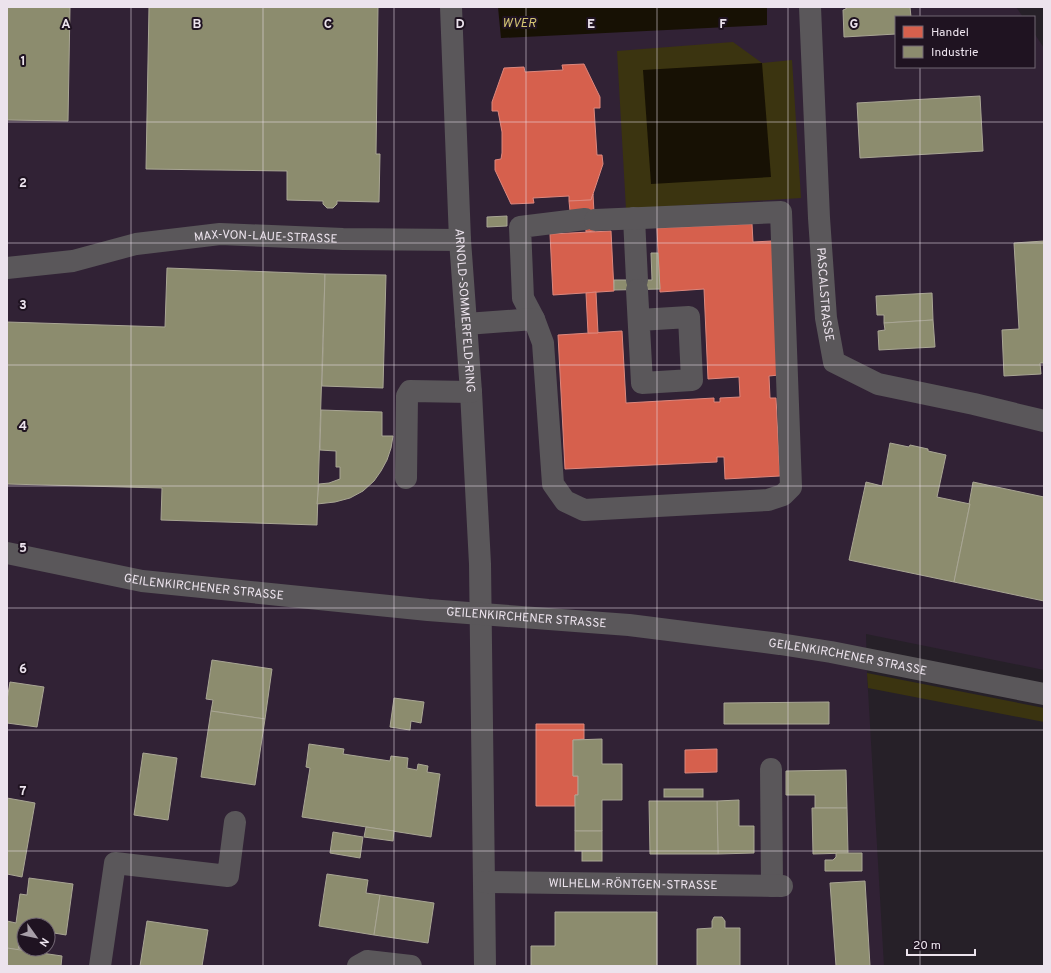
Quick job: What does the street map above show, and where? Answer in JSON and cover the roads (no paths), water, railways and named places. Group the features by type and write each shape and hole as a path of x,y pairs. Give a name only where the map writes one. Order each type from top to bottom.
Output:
{"street":[{"name":"ARNOLD-SOMMERFELD-RING","path":"451,7 460,240 471,392 480,564 480,614"},
{"name":"PASCALSTRASSE","path":"810,7 820,226 826,318 834,362 878,384 974,404 1044,421"},
{"path":"781,212 791,486 783,495 768,500 584,510 565,501 553,484 543,343 534,319 523,298 520,227 590,220 634,218 781,212"},
{"path":"634,218 639,320"},
{"name":"MAX-VON-LAUE-STRASSE","path":"7,268 73,261 136,244 220,234 343,239 460,240"},
{"path":"466,324 534,319"},
{"path":"406,478 407,396 410,391 471,392"},
{"name":"GEILENKIRCHENER STRASSE","path":"7,553 142,581 428,610 629,625 780,644 831,652 1044,694"},
{"path":"480,614 485,966"},
{"name":"WILHELM-RÖNTGEN-STRASSE","path":"484,882 777,886 771,768"},
{"path":"100,966 116,863 228,876 235,822"},
{"path":"358,966 367,961 411,966"}],"water":[{"name":"WVER","path":"498,7 767,7 767,25 501,38"},
{"path":"762,63 771,177 651,184 643,70"}]}
